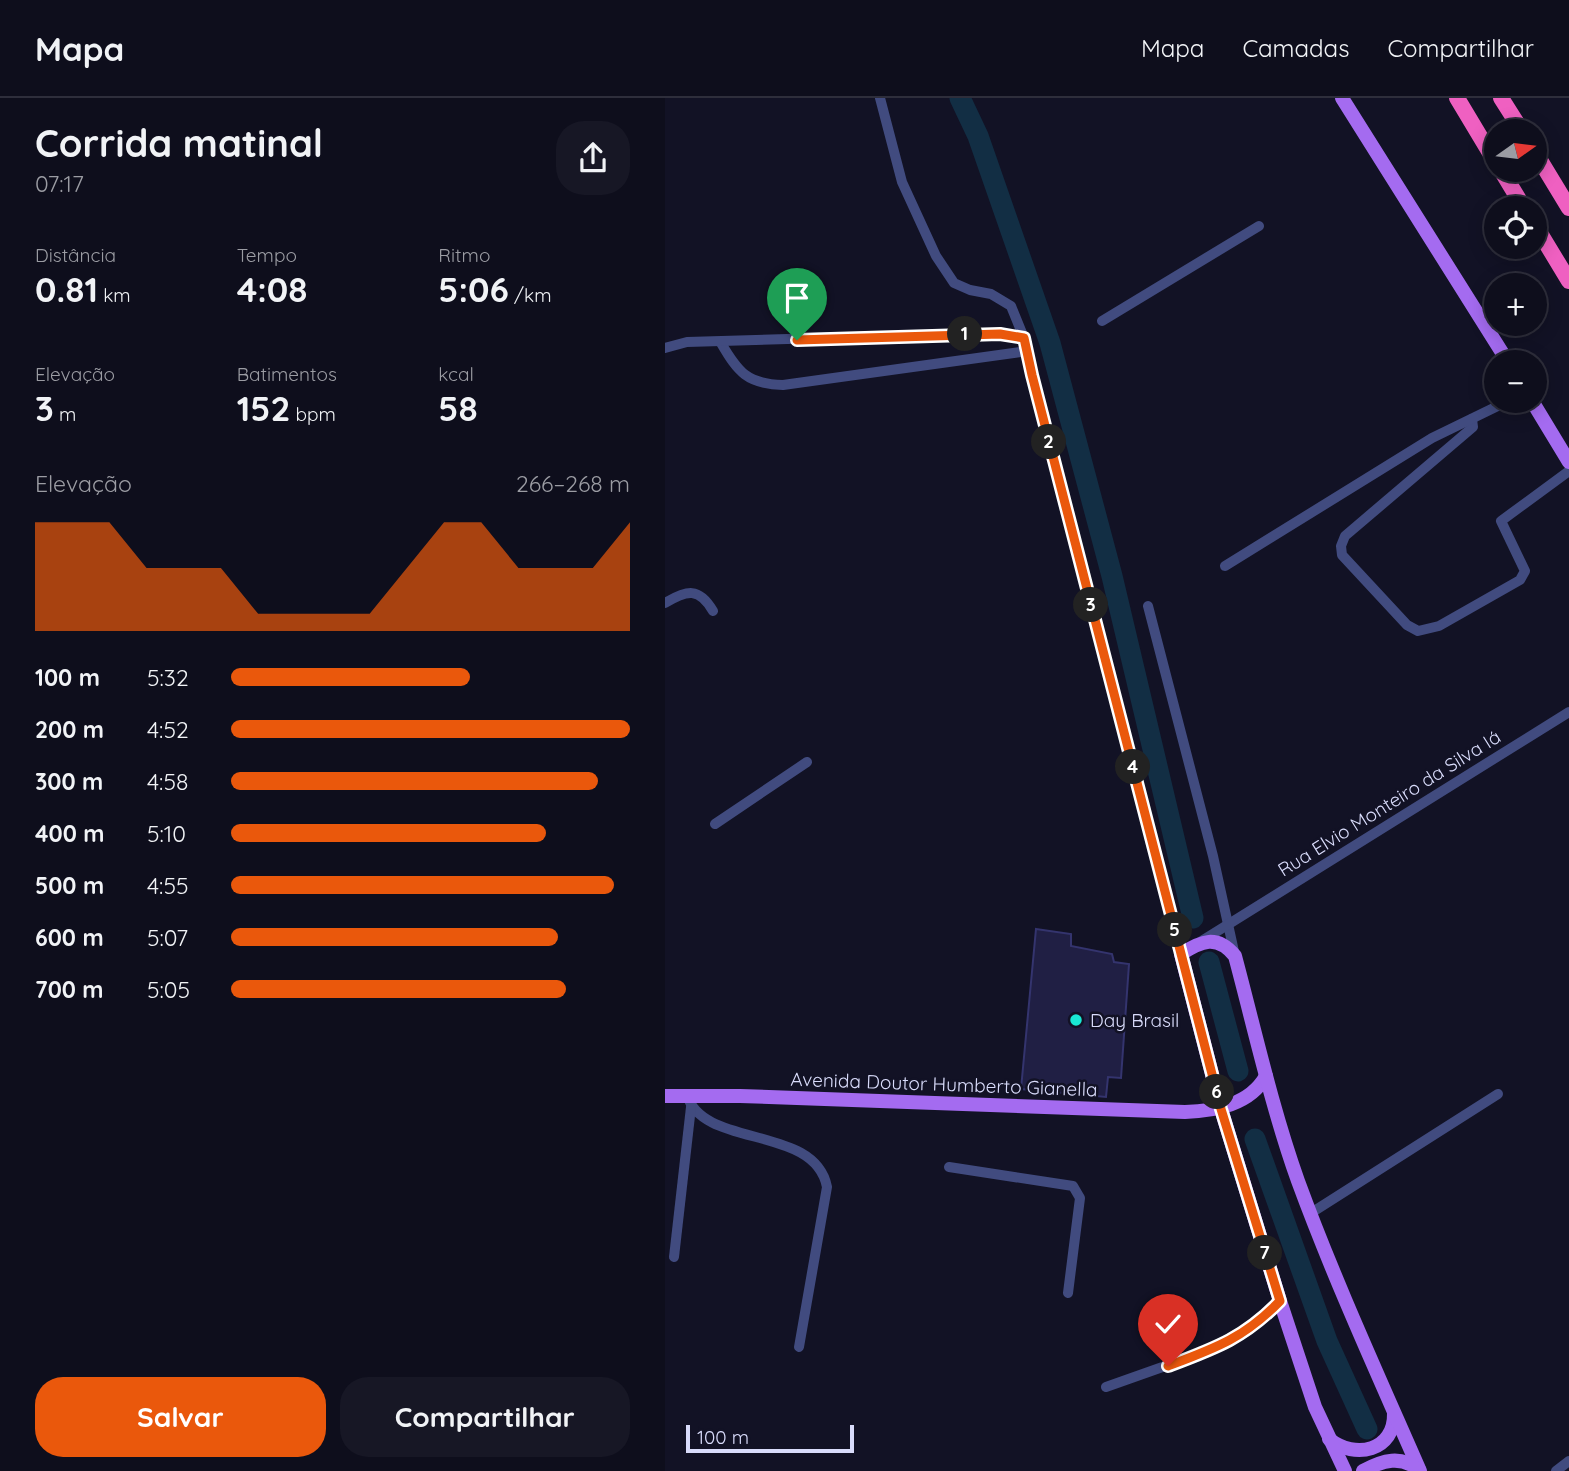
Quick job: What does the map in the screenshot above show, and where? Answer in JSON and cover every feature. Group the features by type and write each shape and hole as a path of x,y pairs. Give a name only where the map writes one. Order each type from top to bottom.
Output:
{"highway":[{"path":"1457,98 1484,143"},
{"path":"1501,98 1514,119"},
{"path":"1547,168 1569,197"},
{"path":"1547,172 1569,208"},
{"path":"1547,245 1569,281"}],"main road":[{"path":"1342,98 1500,350"},
{"path":"1539,413 1569,462"},
{"path":"1345,1471 1328,1438 1280,1301 1221,1109 1181,954 1199,943 1218,943 1235,956 1290,1157 1420,1470"},
{"path":"1221,1109 1254,1090 1266,1076"},
{"name":"Avenida Doutor Humberto Gianella","path":"665,1096 689,1101 1185,1112 1221,1109"},
{"path":"1328,1438 1345,1449 1361,1452 1367,1450 1380,1443 1391,1431 1394,1410"},
{"path":"1363,1471 1399,1460 1420,1470"}],"street":[{"path":"880,98 902,182 936,256 954,283 970,290 991,294 1011,306 1024,338 1181,954"},
{"path":"1103,321 1259,226"},
{"path":"665,348 687,342 1000,334 1024,338"},
{"path":"721,343 742,374 762,384 783,385 1028,351"},
{"path":"1225,566 1420,444 1484,413"},
{"path":"1472,419 1473,427 1345,536 1341,546 1342,555 1407,625 1417,631 1439,626 1520,580 1525,571 1501,521 1569,471"},
{"path":"665,603 678,595 694,593 701,595 713,611"},
{"path":"1149,606 1213,856 1235,956"},
{"name":"Rua Elvio Monteiro da Silva Iá","path":"1199,943 1569,712"},
{"path":"715,824 807,762"},
{"path":"1311,1213 1498,1094"},
{"path":"674,1257 689,1101"},
{"path":"689,1101 705,1119 793,1149 818,1166 825,1175 827,1187 799,1347"},
{"path":"949,1167 1073,1186 1080,1198 1068,1293"},
{"path":"1105,1387 1219,1347 1246,1332 1280,1301"},
{"path":"1556,1471 1569,1461"}],"building":[{"name":"Day Brasil","path":"1036,929 1071,934 1071,946 1112,954 1114,962 1129,964 1121,1078 1108,1077 1106,1097 1021,1089"}],"waterway":[{"path":"960,98 978,136 1050,343 1112,576 1193,918"},
{"path":"1209,962 1238,1071"},
{"path":"1255,1139 1327,1341 1367,1429"}],"place":[{"name":"Day Brasil","path":"1076,1020"}],"route":[{"path":"797,340 958,334 1000,334 1024,338 1221,1109 1280,1301 1246,1332 1219,1347 1168,1366"}]}
